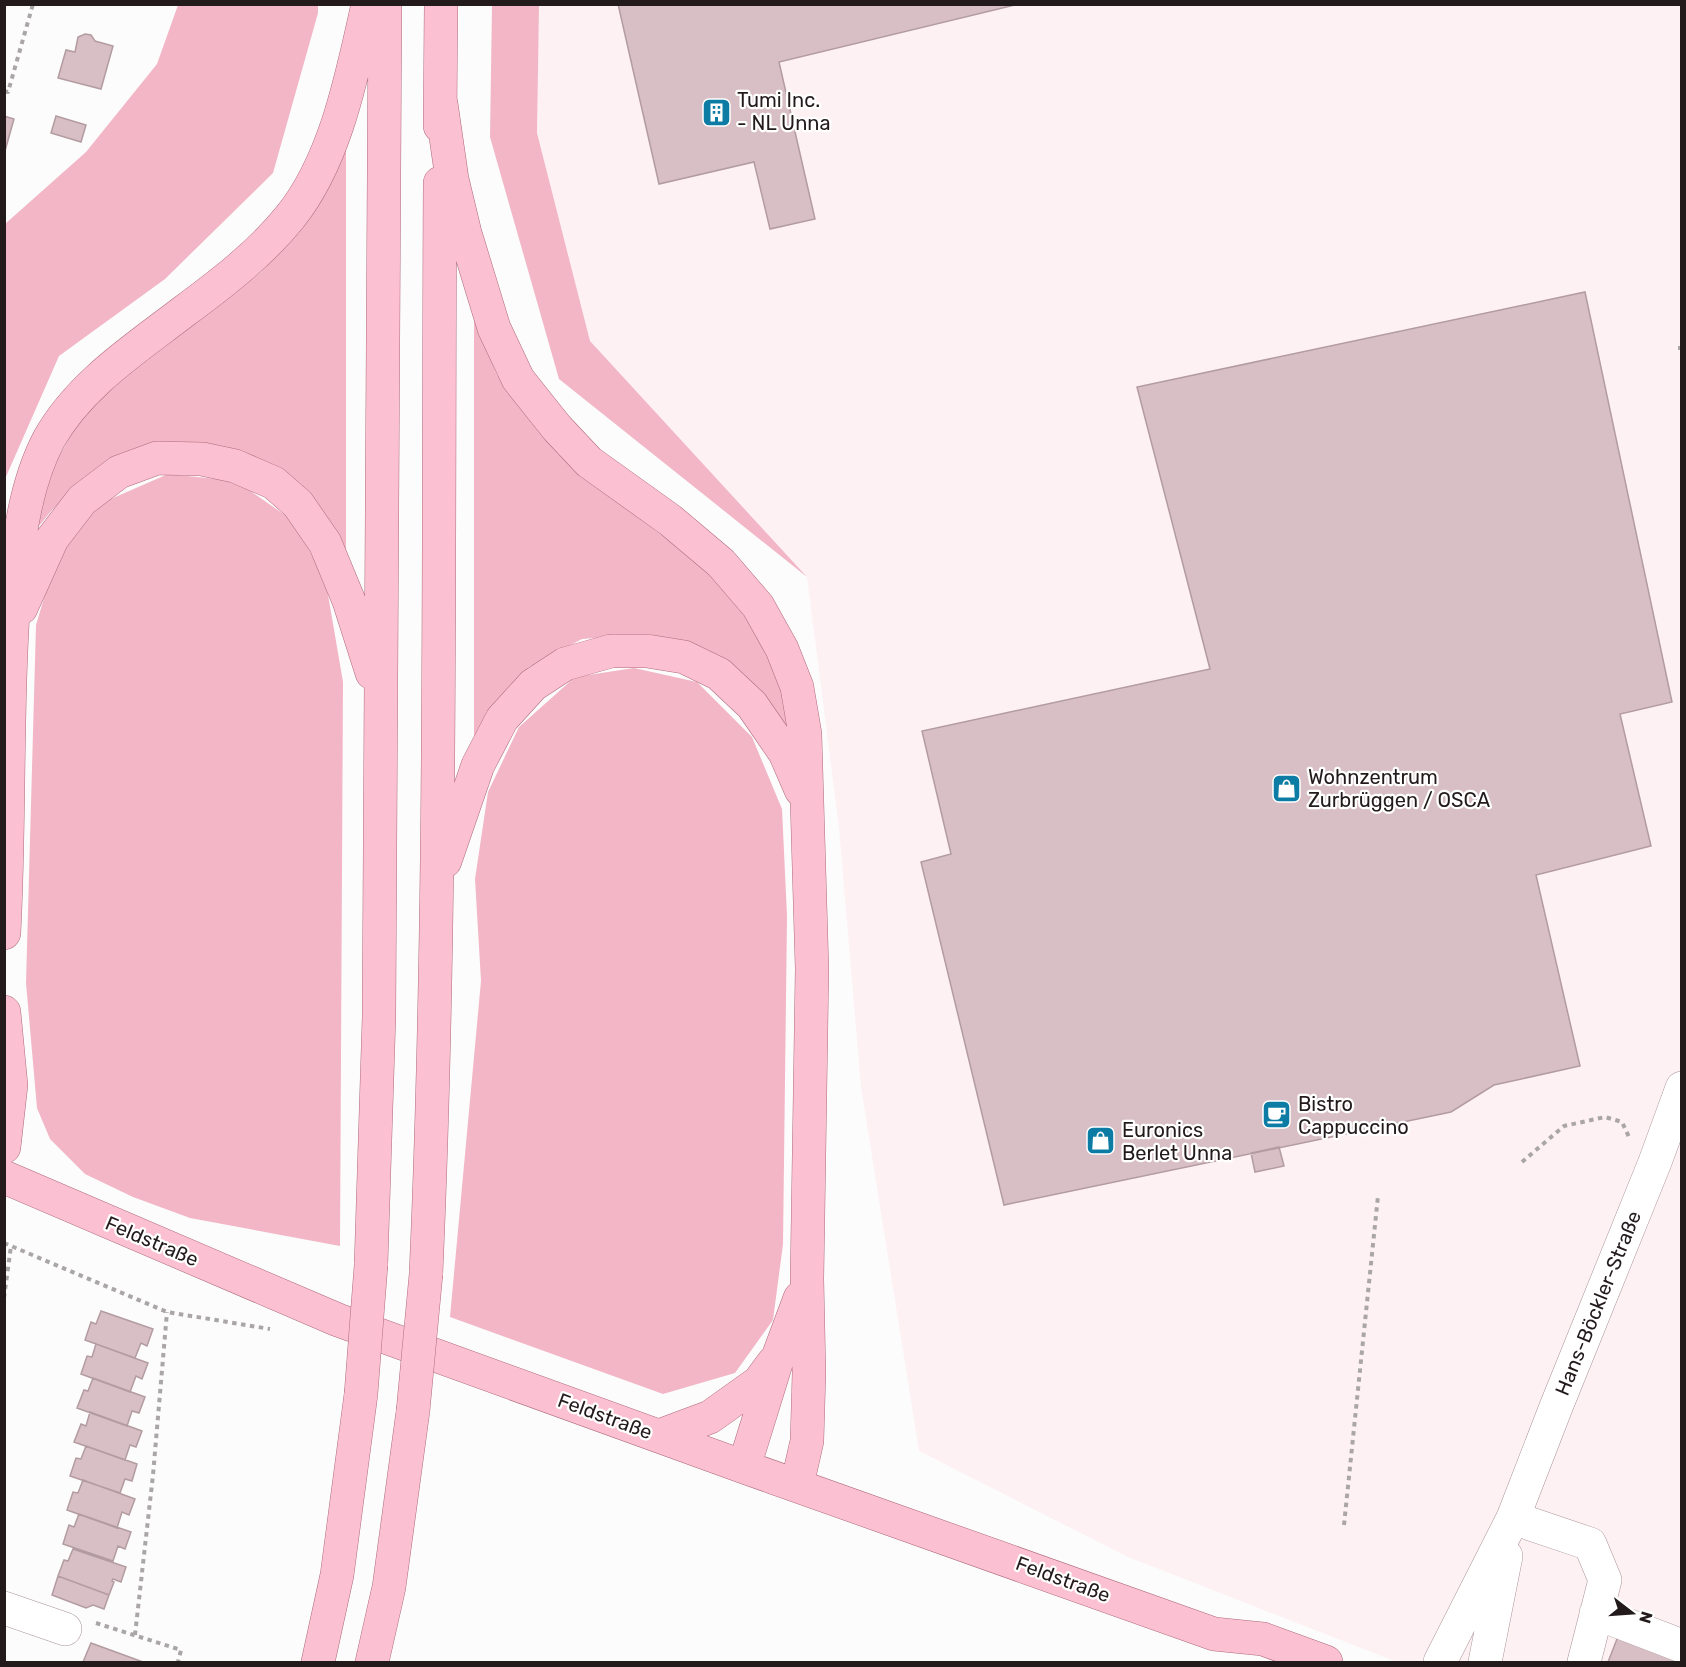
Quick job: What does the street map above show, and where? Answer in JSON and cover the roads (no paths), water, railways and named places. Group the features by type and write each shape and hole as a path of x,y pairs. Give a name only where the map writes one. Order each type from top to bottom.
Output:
{"main road":[{"path":"4,933 12,629 17,559 31,484 50,439 84,392 136,347 206,295 260,250 291,216 315,177 330,142 351,81 368,4"},
{"path":"318,1662 337,1575 362,1394 371,1265 379,1016 385,4"},
{"path":"372,1662 389,1587 413,1410 426,1274 433,1118 441,4"},
{"path":"441,103 452,179 465,233 494,328 518,378 557,428 589,462 670,520 721,563 758,606 782,649 797,687 805,734 812,969 807,1279 809,1373 807,1441 798,1485"},
{"path":"12,629 52,538 82,500 119,472 157,458 202,459 235,466 274,483 298,504 325,543 349,601 381,708"},
{"path":"436,884 478,765 502,718 533,685 565,664 611,651 647,651 684,657 719,674 752,705 785,753 808,806"},
{"path":"4,1012 11,1084 4,1147"},
{"name":"Feldstraße","path":"4,1177 338,1320 1214,1634 1263,1639 1326,1662"},
{"path":"744,1467 778,1357 807,1279"},
{"path":"659,1436 710,1417 759,1382 778,1357"},
{"name":"Feldstraße","path":"1214,1634 1254,1662"}],"street":[{"name":"Hans-Böckler-Straße","path":"1440,1662 1513,1518 1655,1162 1682,1088"},
{"name":"Hans-Böckler-Straße","path":"1485,1662 1513,1518"},
{"path":"1513,1518 1590,1544 1605,1580 1584,1662"},
{"path":"4,1608 65,1629"},
{"path":"1596,1613 1682,1646"}],"place":[{"name":"Tumi Inc. - NL Unna","path":"716,112"},
{"name":"Wohnzentrum Zurbrüggen / OSCA","path":"1287,788"},
{"name":"Bistro Cappuccino","path":"1277,1115"},
{"name":"Euronics Berlet Unna","path":"1101,1141"}]}
